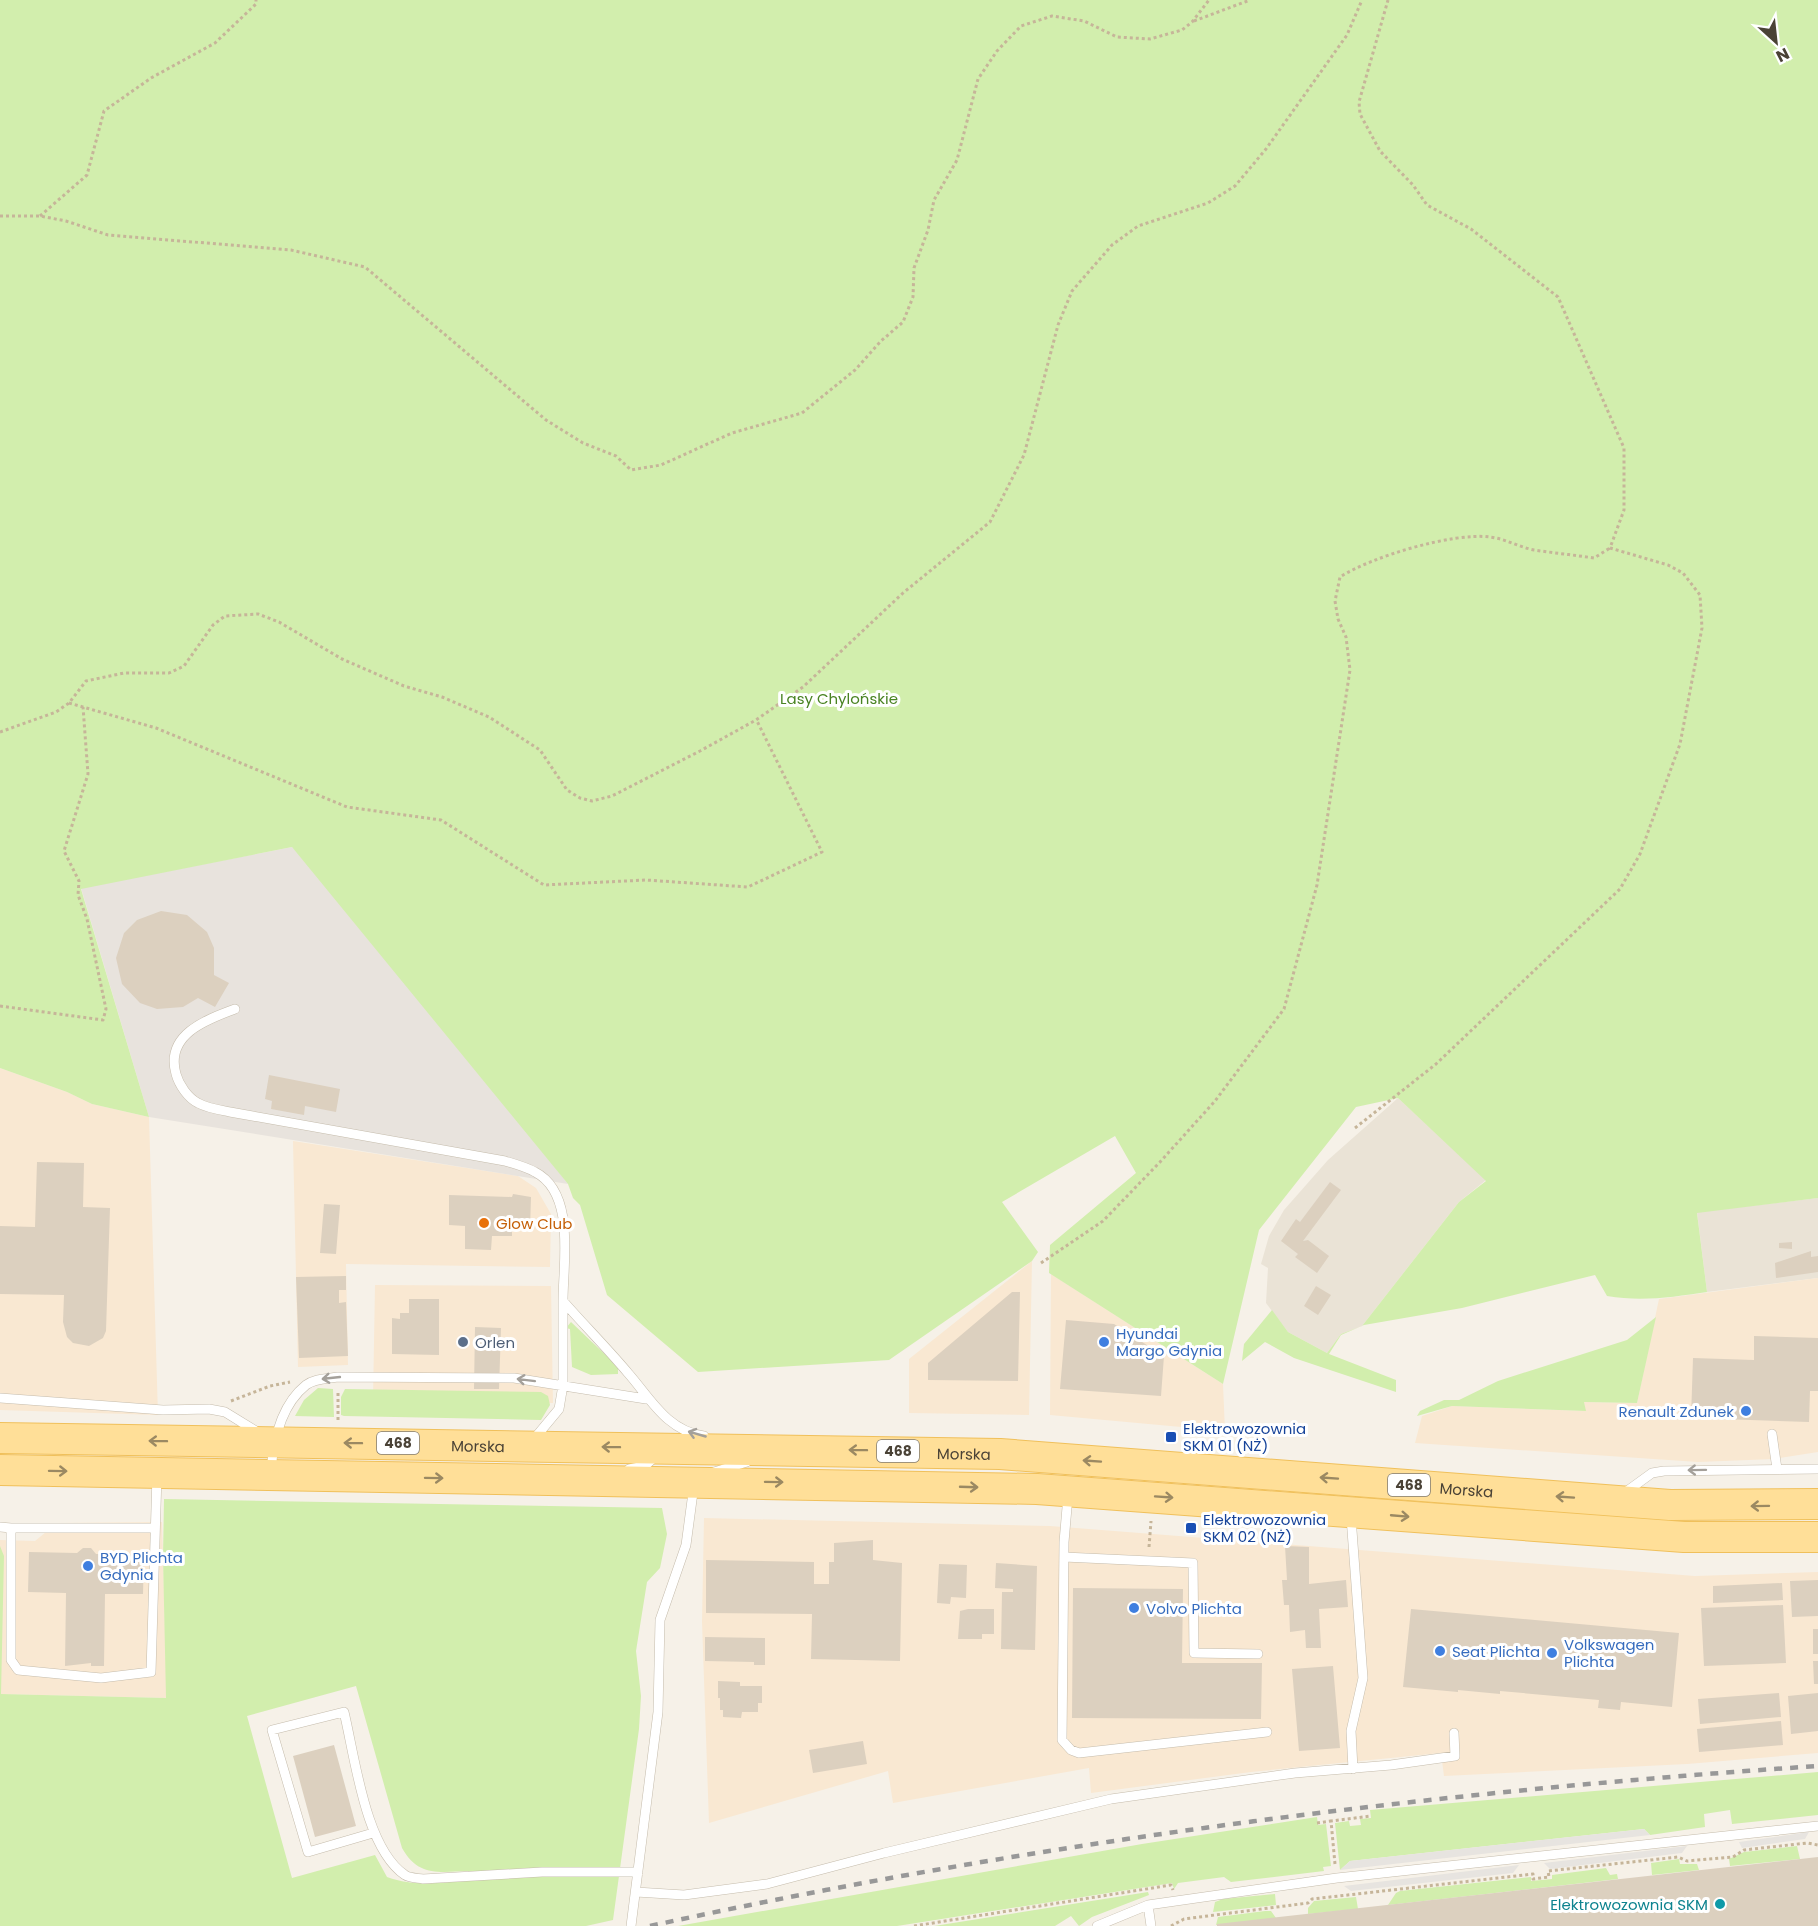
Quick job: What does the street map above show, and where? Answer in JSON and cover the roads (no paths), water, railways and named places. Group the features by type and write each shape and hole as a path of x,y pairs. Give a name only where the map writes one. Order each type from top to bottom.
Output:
{"main road":[{"name":"Morska","path":"0,1438 528,1445 667,1433 796,1449 1000,1454 1266,1489 1350,1512 1684,1537 1818,1537"},
{"name":"Morska","path":"0,1470 694,1481 1069,1491 1266,1489 1744,1506 1818,1504"}],"lane":[{"path":"235,1009 211,1018 177,1044 172,1060 179,1084 198,1103 230,1112 505,1161 537,1172 550,1185 564,1210 563,1385 559,1409 528,1445"},
{"path":"563,1300 630,1375 667,1433"},
{"path":"271,1474 273,1443 282,1421 306,1385 317,1380 338,1377 514,1378 646,1399"},
{"path":"0,1398 163,1410 209,1409 225,1412 273,1443"},
{"path":"667,1433 716,1438"},
{"path":"561,1479 645,1466 667,1433"},
{"path":"1772,1434 1777,1469"},
{"path":"727,1439 796,1449"},
{"path":"631,1926 658,1712 660,1620 686,1545 694,1481 716,1471 796,1449"},
{"path":"1614,1500 1652,1473 1664,1471 1818,1469"},
{"path":"11,1528 11,1660 18,1670 101,1678 151,1672 157,1473"},
{"path":"1069,1491 1064,1557 1062,1740 1066,1746 1079,1753 1267,1732"},
{"path":"1350,1512 1363,1678 1351,1731 1353,1769"},
{"path":"0,1527 154,1528"},
{"path":"1064,1557 1193,1563 1194,1653 1258,1654"},
{"path":"373,1833 308,1851 272,1730 344,1712 373,1833 383,1853 406,1876 423,1879 542,1872 638,1872"},
{"path":"636,1893 684,1895 767,1884 884,1853 1111,1799 1295,1773 1353,1769 1455,1755 1454,1733"},
{"path":"1097,1926 1148,1905 1337,1878 1818,1826"},
{"path":"1148,1905 1151,1926"}],"railway":[{"path":"650,1926 940,1869 1231,1824 1524,1790 1818,1766"}],"place":[{"name":"Glow Club","path":"484,1223"},
{"name":"Orlen","path":"463,1342"},
{"name":"Hyundai Margo Gdynia","path":"1104,1342"},
{"name":"Renault Zdunek","path":"1746,1411"},
{"name":"Elektrowozownia SKM 01 (NŻ)","path":"1171,1437"},
{"name":"Elektrowozownia SKM 02 (NŻ)","path":"1191,1528"},
{"name":"BYD Plichta Gdynia","path":"88,1566"},
{"name":"Volvo Plichta","path":"1134,1608"},
{"name":"Seat Plichta","path":"1440,1651"},
{"name":"Volkswagen Plichta","path":"1552,1653"},
{"name":"Elektrowozownia SKM","path":"1720,1904"}],"park label":[{"name":"Lasy Chylońskie","path":"839,698"}]}
